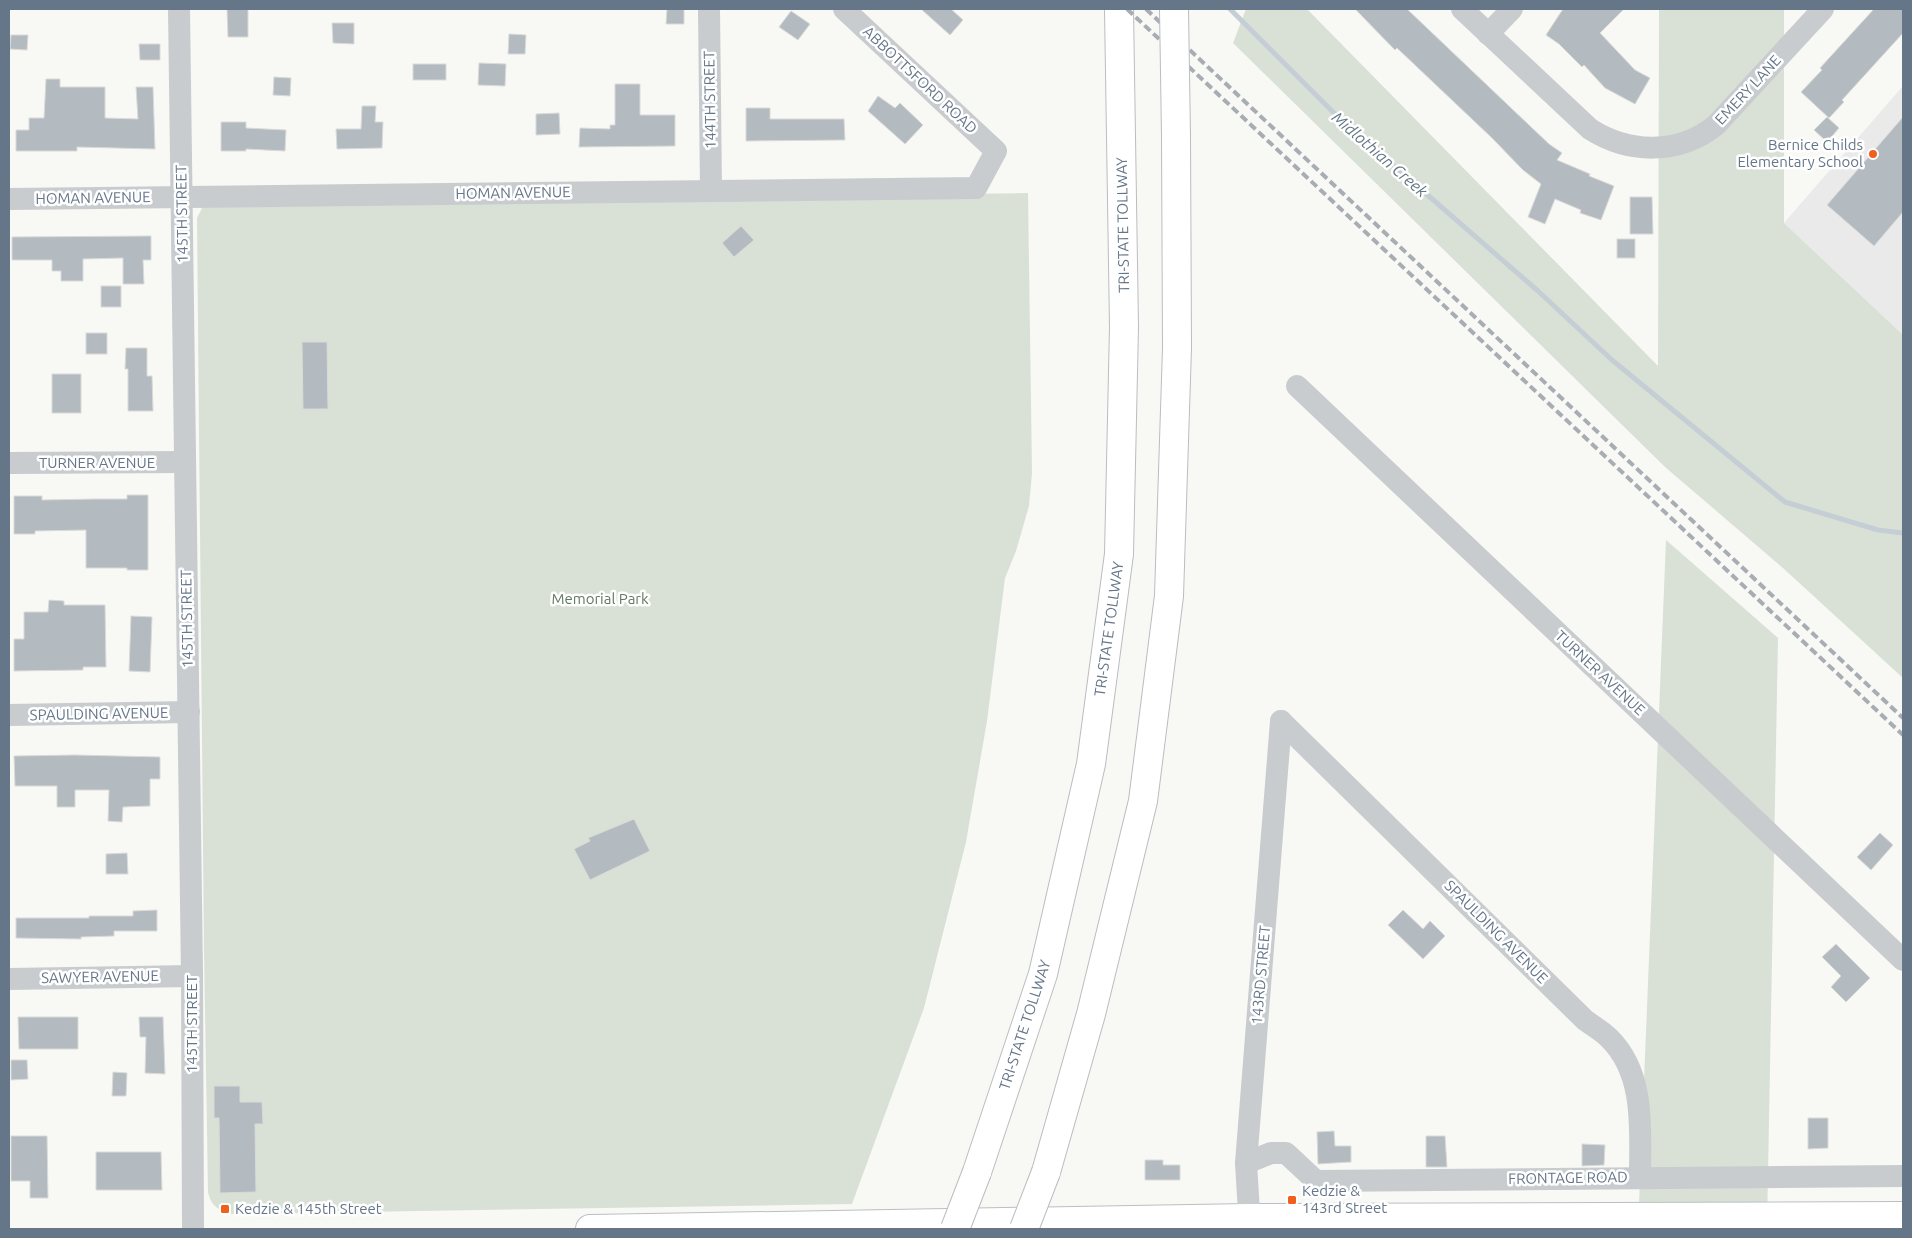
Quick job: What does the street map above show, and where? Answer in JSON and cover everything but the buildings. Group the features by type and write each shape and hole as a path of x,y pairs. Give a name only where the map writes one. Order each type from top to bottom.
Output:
{"main road":[{"name":"TRI-STATE TOLLWAY","path":"955,1229 978,1172 1043,974 1091,764 1119,554 1124,327 1119,9"},
{"path":"1024,1229 1046,1172 1091,1014 1143,801 1169,596 1177,348 1174,9"},
{"path":"590,1229 1249,1224 1903,1216"}],"street":[{"name":"145TH STREET","path":"179,9 189,712 193,1229"},
{"name":"144TH STREET","path":"709,9 711,190"},
{"name":"ABBOTTSFORD ROAD","path":"844,9 996,151"},
{"name":"EMERY LANE","path":"1462,9 1590,129 1606,139 1623,145 1639,147 1670,146 1692,140 1716,125 1823,9"},
{"path":"1488,34 1512,9"},
{"name":"HOMAN AVENUE","path":"9,199 976,188 996,151"},
{"name":"TURNER AVENUE","path":"1297,386 1903,960"},
{"name":"TURNER AVENUE","path":"9,463 184,462"},
{"name":"SPAULDING AVENUE","path":"9,715 189,712"},
{"name":"SPAULDING AVENUE","path":"1281,721 1585,1020 1610,1039 1627,1064 1636,1085 1639,1117 1640,1177"},
{"name":"143RD STREET","path":"1249,1224 1246,1164 1281,721"},
{"name":"SAWYER AVENUE","path":"9,979 192,976"},
{"name":"FRONTAGE ROAD","path":"1246,1164 1271,1153 1286,1153 1316,1181 1903,1176"}],"shaded area":[{"name":"Bernice Childs Elementary School","path":"1903,86 1903,335 1784,223"}],"green space":[{"path":"1246,9 1307,9 1658,366 1659,9 1784,9 1784,223 1903,335 1903,678 1783,568 1665,467 1233,43"},
{"name":"Memorial Park","path":"1028,193 1032,473 1029,506 1016,551 1005,578 987,721 966,842 924,1008 852,1204 232,1214 216,1207 211,1201 208,1192 204,949 197,218 204,204"},
{"path":"1666,540 1778,638 1767,1229 1638,1229"}],"waterway":[{"name":"Midlothian Creek","path":"1230,9 1339,118 1538,291 1612,360 1785,502 1878,530 1903,533"}],"railway":[{"path":"1127,9 1903,735"},
{"path":"1146,9 1903,718"}],"place":[{"name":"Bernice Childs Elementary School","path":"1873,154"},
{"name":"Kedzie & 143rd Street","path":"1292,1200"},
{"name":"Kedzie & 145th Street","path":"225,1209"}]}
